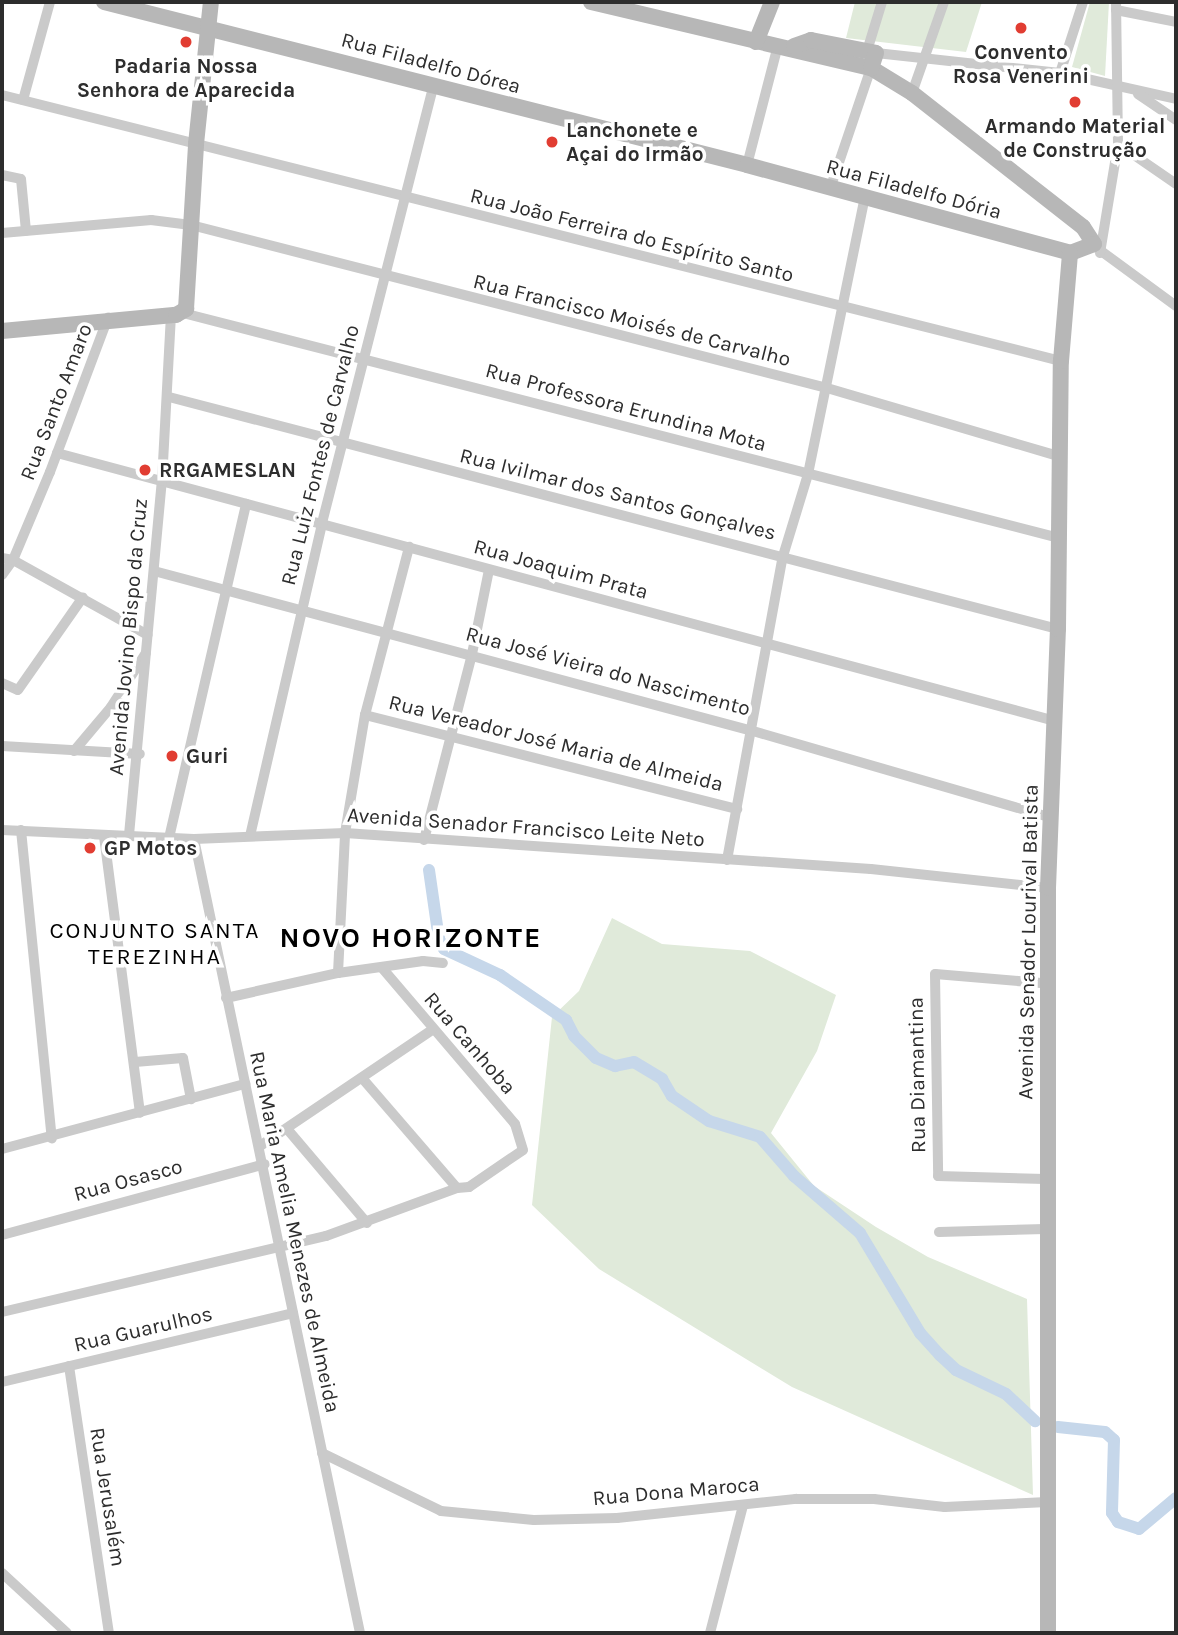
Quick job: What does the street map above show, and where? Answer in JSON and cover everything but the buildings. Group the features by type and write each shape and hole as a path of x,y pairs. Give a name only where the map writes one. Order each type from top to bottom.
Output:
{"street":[{"path":"23,100 50,2"},
{"name":"Rua Filadelfo Dórea","path":"104,2 209,26 747,165"},
{"name":"Avenida Jovino Bispo da Cruz","path":"130,835 140,754 177,314 191,225 196,144 211,2"},
{"path":"591,2 756,42 786,46 804,54 925,59 1060,73 1176,99"},
{"path":"756,42 772,2"},
{"path":"830,189 871,57 882,2"},
{"path":"912,93 944,2"},
{"path":"1060,73 1083,2"},
{"path":"1097,248 1118,144 1116,6 1176,23"},
{"path":"747,165 786,46"},
{"path":"871,57 912,93 1083,227 1097,248 1176,306"},
{"name":"Rua Luiz Fontes de Carvalho","path":"250,836 301,607 366,359 433,86"},
{"path":"1132,90 1176,120"},
{"name":"Rua João Ferreira do Espírito Santo","path":"2,95 404,199 1060,361"},
{"path":"1118,144 1176,184"},
{"name":"Rua Filadelfo Dória","path":"747,165 1070,253"},
{"path":"2,175 20,179 26,231"},
{"path":"727,860 753,731 783,556 808,474 865,197"},
{"name":"Rua Francisco Moisés de Carvalho","path":"2,233 151,220 191,225 385,277 827,388 1061,457"},
{"path":"1070,253 1097,248"},
{"name":"Avenida Senador Lourival Batista","path":"1048,1633 1045,1179 1049,817 1058,629 1060,361 1070,253"},
{"path":"2,331 108,318 177,314"},
{"name":"Rua Professora Erundina Mota","path":"177,314 366,359 1059,538"},
{"name":"Rua Santo Amaro","path":"2,575 57,453 108,318"},
{"name":"Rua Ivilmar dos Santos Gonçalves","path":"169,397 1058,629"},
{"name":"Rua Joaquim Prata","path":"57,453 1055,721"},
{"path":"169,838 246,504"},
{"path":"338,973 345,834 365,715 409,547"},
{"path":"7,559 83,597 148,635"},
{"path":"424,840 472,654 489,570"},
{"name":"Rua José Vieira do Nascimento","path":"154,571 301,607 753,731 1049,817"},
{"path":"2,684 18,690 83,597"},
{"path":"74,751 111,707 148,651"},
{"name":"Rua Vereador José Maria de Almeida","path":"365,715 737,809"},
{"path":"2,746 140,754"},
{"name":"Avenida Senador Francisco Leite Neto","path":"2,830 194,839 345,834 727,860 1048,888"},
{"path":"21,830 52,1138"},
{"path":"104,836 140,1113"},
{"name":"Rua Maria Amelia Menezes de Almeida","path":"194,839 226,998 265,1164 278,1244 360,1633"},
{"path":"226,998 338,973 383,969 423,961 443,963"},
{"name":"Rua Canhoba","path":"383,969 432,1030 515,1124 525,1145 519,1155 460,1189"},
{"name":"Rua Diamantina","path":"1041,983 935,974 938,1176 1045,1179"},
{"path":"260,1146 288,1130 432,1030"},
{"path":"135,1062 183,1058 191,1099"},
{"path":"2,1312 367,1223 460,1189 362,1078"},
{"path":"2,1149 52,1138 245,1084"},
{"path":"288,1130 367,1223"},
{"name":"Rua Osasco","path":"2,1235 265,1164"},
{"path":"939,1232 1045,1229"},
{"name":"Rua Guarulhos","path":"2,1382 293,1313"},
{"name":"Rua Jerusalém","path":"68,1366 109,1633"},
{"name":"Rua Dona Maroca","path":"322,1453 398,1494 461,1515 534,1520 617,1518 796,1499 874,1499 945,1507 1047,1502"},
{"path":"710,1633 743,1505"},
{"path":"2,1573 67,1633"}],"green space":[{"path":"855,2 982,2 966,52 846,38"},
{"path":"1090,2 1109,2 1105,76 1072,67"},
{"path":"612,918 662,944 750,951 836,995 817,1051 771,1133 814,1186 876,1227 928,1257 1027,1299 1033,1495 792,1387 599,1269 532,1205 552,1017 579,991"}],"waterway":[{"path":"429,870 439,939 444,949 500,975 566,1020 574,1036 596,1058 615,1066 634,1062 662,1079 672,1096 709,1121 760,1137 794,1176 860,1233 920,1333 940,1355 956,1370 1006,1394 1035,1421"},
{"path":"1058,1427 1105,1432 1114,1440 1112,1513 1118,1522 1139,1529 1176,1498"}],"place":[{"name":"Convento Rosa Venerini","path":"1021,28"},
{"name":"Padaria Nossa Senhora de Aparecida","path":"186,42"},
{"name":"Armando Material de Construção","path":"1075,102"},
{"name":"Lanchonete e Açai do Irmão","path":"552,142"},
{"name":"RRGAMESLAN","path":"145,470"},
{"name":"Guri","path":"172,756"},
{"name":"GP Motos","path":"90,848"}],"district":[{"name":"NOVO HORIZONTE","path":"411,938"},
{"name":"CONJUNTO SANTA TEREZINHA","path":"155,944"}]}
